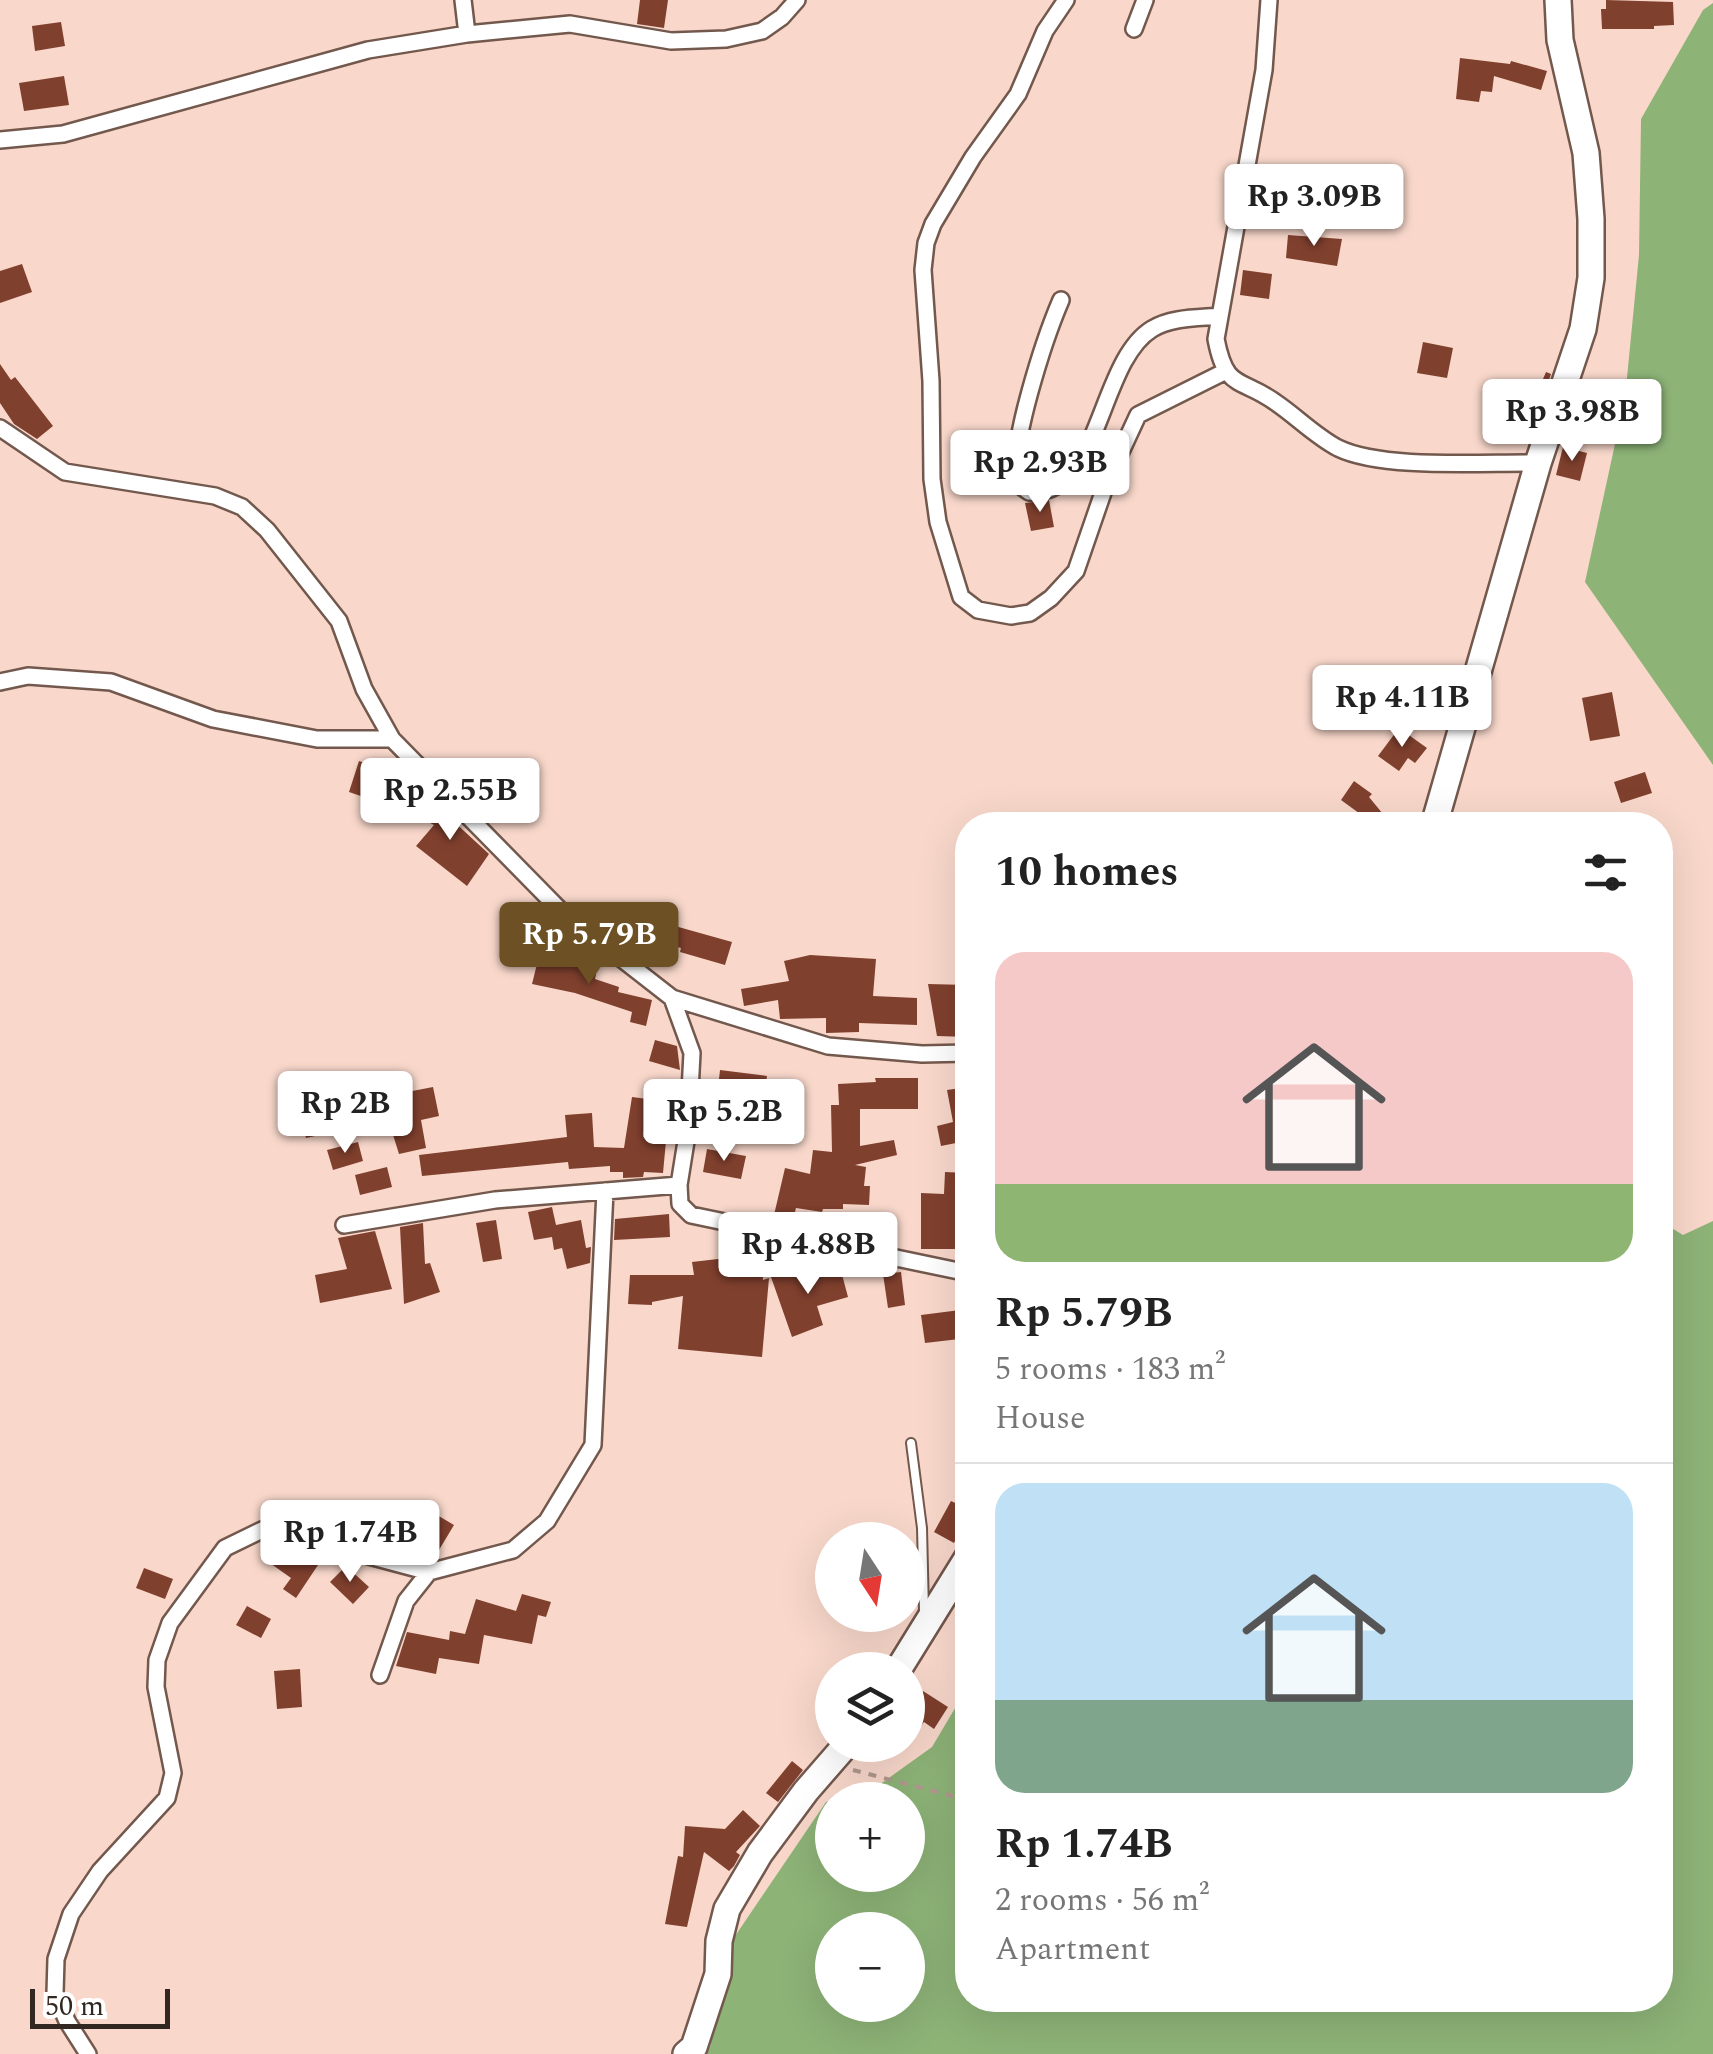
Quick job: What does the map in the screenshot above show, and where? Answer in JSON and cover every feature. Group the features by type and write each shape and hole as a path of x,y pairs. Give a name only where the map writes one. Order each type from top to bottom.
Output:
{"main road":[{"path":"1438,812 1538,463 1582,328 1591,278 1592,220 1586,153 1560,40 1558,0"},
{"path":"925,1630 955,1580"},
{"path":"686,2054 694,2047 718,1974 727,1909 760,1854 832,1762"}],"street":[{"path":"463,0 466,34"},
{"path":"0,140 63,134 351,54 466,34 570,24 670,40 726,39 762,30 782,17 797,0"},
{"path":"1066,0 1045,31 1018,94 963,174 926,243 923,270 931,380 932,479 938,522 961,597 978,610 1011,616 1030,613 1051,598 1076,571 1106,484 1138,415 1226,370"},
{"path":"1134,29 1145,0"},
{"path":"1269,0 1264,70 1216,339 1220,363 1232,379 1271,398 1338,448 1402,460 1538,463"},
{"path":"1061,300 1045,337 1030,392 1016,468 1018,484 1029,492 1057,489 1080,465 1108,395 1142,337 1163,324 1220,316"},
{"path":"0,428 65,472 215,496 242,507 291,558 339,621 364,689 392,740 563,914 672,998 828,1046 955,1053"},
{"path":"0,682 28,676 111,682 213,719 317,739 392,740"},
{"path":"672,998 692,1053 688,1129 679,1185 680,1204 691,1215 955,1270"},
{"path":"344,1225 495,1200 679,1185"},
{"path":"88,2054 55,1993 56,1959 71,1914 100,1870 166,1798 173,1773 156,1687 157,1660 170,1623 225,1548 262,1530 290,1527 324,1534 370,1556 429,1572 513,1550 547,1520 593,1445 605,1191"},
{"path":"380,1675 406,1601 429,1572"}],"lane":[{"path":"911,1443 921,1522"}],"path":[{"path":"857,1762 955,1796"}],"green space":[{"path":"1713,3 1713,765 1585,582 1625,398 1639,255 1641,119 1703,10"},
{"path":"1713,1221 1713,2054 701,2054 710,2047 731,1942 815,1818 815,1892 925,1892 925,1782 883,1782 911,1762 925,1762 925,1752 955,1708 955,2012 1673,2012 1673,1229 1683,1235"}],"building":[{"path":"640,0 668,0 664,28 637,24"},
{"path":"1606,0 1673,2 1674,25 1602,29 1601,9 1606,9"},
{"path":"61,22 65,46 35,51 32,26"},
{"path":"1460,58 1510,64 1511,61 1547,71 1541,90 1494,76 1492,92 1481,91 1479,102 1456,99"},
{"path":"64,76 69,105 24,111 19,83"},
{"path":"1288,235 1342,239 1337,266 1286,258"},
{"path":"22,264 32,292 0,303 0,271"},
{"path":"1243,270 1272,274 1269,299 1240,295"},
{"path":"1423,342 1453,348 1447,378 1417,373"},
{"path":"0,364 53,426 37,439 14,424 0,403"},
{"path":"1546,372 1551,374 1540,406 1529,402 1520,436 1505,432 1507,424 1499,422 1505,400 1513,402 1518,383 1540,386"},
{"path":"1563,447 1587,453 1580,481 1556,475"},
{"path":"1049,500 1054,527 1031,531 1025,503"},
{"path":"1612,692 1620,736 1590,741 1582,698"},
{"path":"1399,728 1427,748 1415,763 1408,758 1399,771 1378,756"},
{"path":"359,761 404,776 393,807 349,792"},
{"path":"1645,772 1652,793 1621,803 1614,782"},
{"path":"1354,781 1372,794 1369,797 1381,812 1358,812 1341,800"},
{"path":"429,792 440,804 438,807 489,854 467,886 416,846 434,825 417,816"},
{"path":"615,905 649,922 650,919 732,942 725,965 641,937 636,946 603,930"},
{"path":"810,955 876,959 873,996 917,998 917,1025 859,1023 859,1032 826,1033 826,1018 780,1019 778,1000 744,1006 741,989 789,981 784,961"},
{"path":"539,956 581,966 580,970 596,974 595,979 619,987 618,992 652,1000 646,1026 630,1022 632,1012 532,984"},
{"path":"928,984 955,985 955,1037 937,1036"},
{"path":"655,1040 677,1046 680,1070 649,1061"},
{"path":"720,1070 767,1076 760,1129 714,1124"},
{"path":"875,1078 918,1078 918,1109 860,1109 860,1146 894,1140 897,1155 855,1165 866,1167 864,1186 870,1186 869,1205 843,1204 843,1209 822,1212 796,1208 793,1219 774,1215 785,1168 810,1174 813,1150 832,1152 831,1105 839,1105 838,1084 876,1082"},
{"path":"433,1087 439,1116 421,1120 426,1148 399,1154 389,1122 407,1118 402,1093"},
{"path":"955,1089 955,1143 941,1146 937,1126 953,1122 947,1090"},
{"path":"632,1097 671,1102 669,1118 646,1115 643,1137 666,1141 663,1173 644,1172 643,1177 623,1178 623,1172 610,1172 610,1166 569,1169 568,1162 422,1176 419,1155 567,1137 565,1115 592,1113 594,1147 624,1148"},
{"path":"323,1108 329,1133 306,1138 300,1114"},
{"path":"358,1142 363,1161 333,1170 327,1150"},
{"path":"707,1149 746,1156 741,1179 703,1172"},
{"path":"387,1167 392,1187 360,1195 355,1175"},
{"path":"945,1172 955,1172 955,1249 921,1249 921,1193 944,1194"},
{"path":"552,1207 556,1225 581,1220 586,1248 591,1247 590,1263 567,1269 562,1248 554,1250 552,1237 534,1240 528,1212"},
{"path":"669,1214 670,1237 614,1240 615,1219"},
{"path":"496,1220 502,1259 483,1262 476,1223"},
{"path":"423,1223 425,1264 430,1263 440,1292 404,1304 400,1227"},
{"path":"375,1231 392,1289 320,1303 315,1275 347,1269 338,1238"},
{"path":"761,1254 763,1280 769,1278 762,1357 678,1349 683,1296 652,1305 628,1304 630,1275 694,1275 692,1262"},
{"path":"840,1267 848,1297 817,1306 823,1325 792,1337 771,1277 796,1269 799,1279"},
{"path":"901,1272 905,1305 888,1308 883,1274"},
{"path":"955,1311 955,1340 925,1343 921,1315"},
{"path":"951,1501 955,1503 954,1543 934,1532"},
{"path":"437,1515 454,1525 439,1550 423,1540"},
{"path":"283,1539 306,1544 300,1553 318,1565 296,1598 283,1589 291,1578 267,1561"},
{"path":"346,1566 369,1587 353,1604 330,1582"},
{"path":"144,1568 173,1579 165,1599 136,1588"},
{"path":"522,1594 551,1602 546,1617 538,1615 532,1644 484,1635 479,1664 439,1658 436,1674 396,1666 407,1632 449,1640 450,1631 465,1634 476,1599 516,1611"},
{"path":"247,1606 271,1619 261,1638 236,1625"},
{"path":"300,1669 302,1707 277,1709 274,1671"},
{"path":"925,1692 948,1707 934,1729 925,1723"},
{"path":"792,1761 803,1770 778,1802 766,1793"},
{"path":"743,1810 760,1826 736,1852 740,1855 734,1866 729,1871 704,1852 687,1927 665,1924 678,1856 683,1857 685,1826 725,1829"}]}
